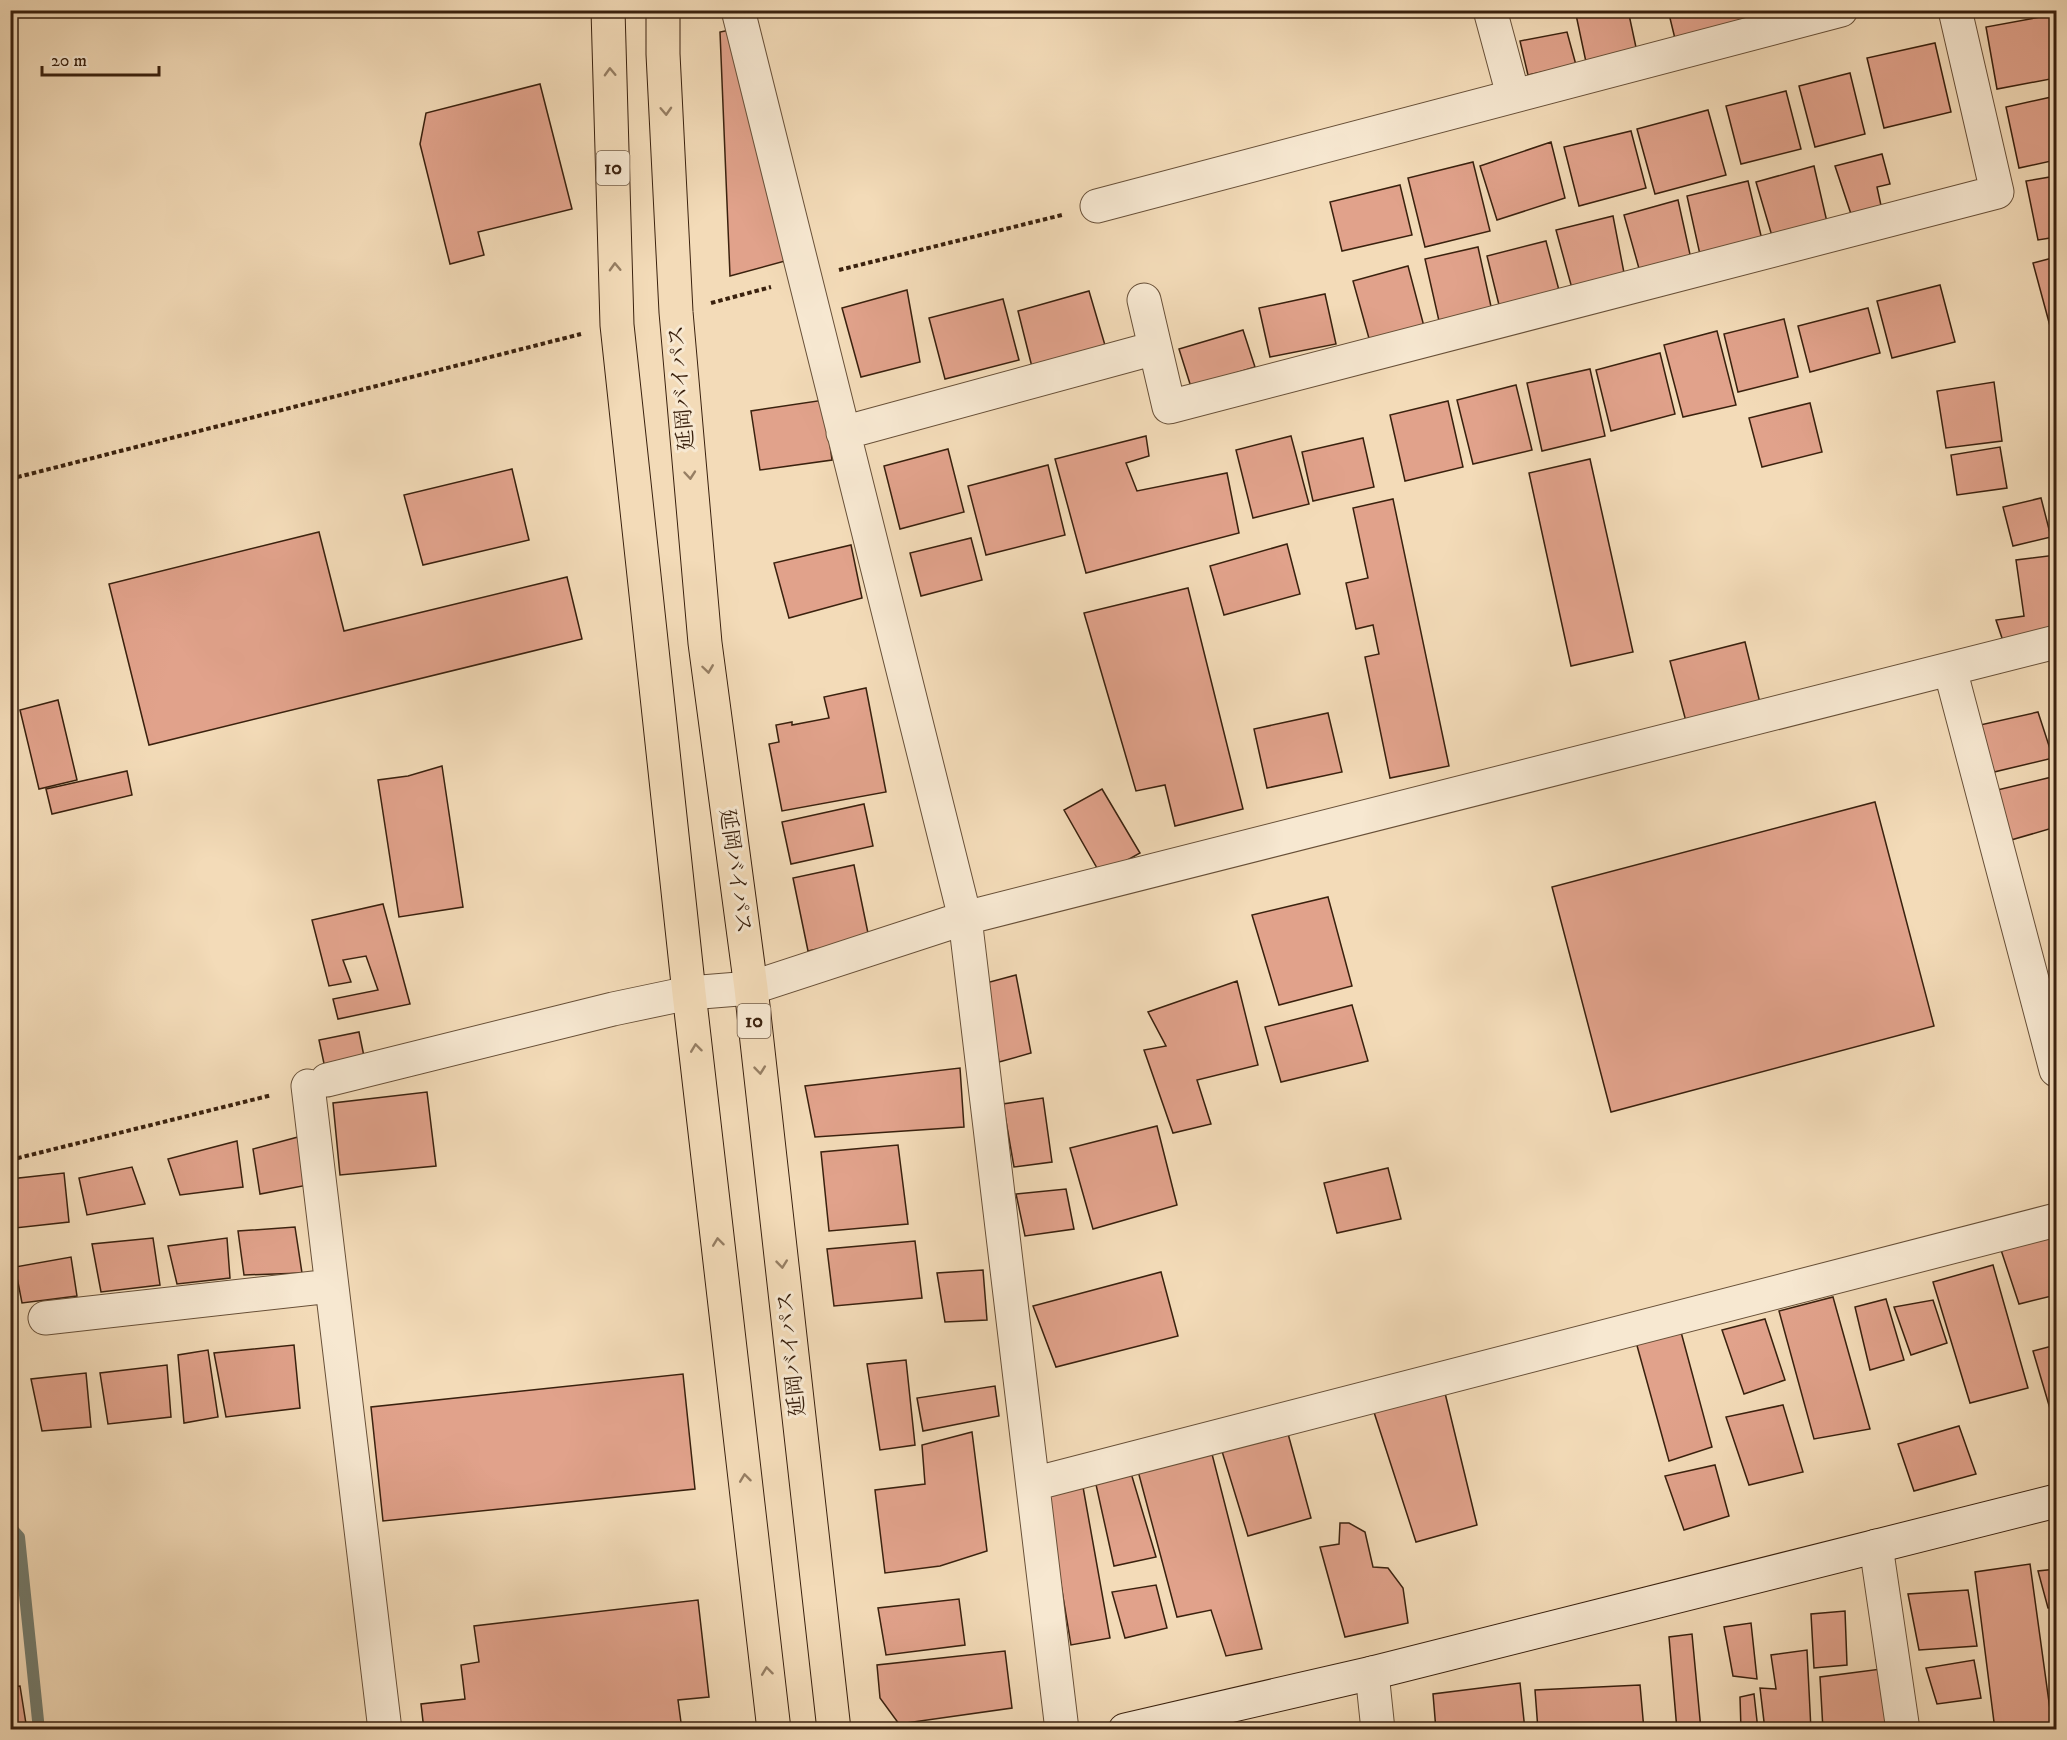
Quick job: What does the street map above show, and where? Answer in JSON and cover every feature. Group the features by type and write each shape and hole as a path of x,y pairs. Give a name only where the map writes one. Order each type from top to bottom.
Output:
{"highway":[{"name":"10","path":"608,10 617,325 689,993 774,1730"},
{"name":"延岡バイパス","path":"663,10 663,54 676,312 705,643 751,988 834,1730"}],"street":[{"path":"738,10 965,918 1062,1730"},
{"path":"1490,10 1513,95"},
{"path":"1097,206 1841,10"},
{"path":"1144,300 1169,407 1997,192 1955,10"},
{"path":"843,434 1155,348"},
{"path":"385,1730 332,1286 318,1083 613,1009 689,993 751,988 965,918 2056,642"},
{"path":"1950,669 2056,1070"},
{"path":"1033,1484 2056,1220"},
{"path":"45,1318 332,1286"},
{"path":"1125,1730 1372,1673 2056,1501"},
{"path":"1876,1546 1903,1730"},
{"path":"1372,1673 1378,1730"}],"path":[{"path":"676,312 1097,206"},
{"path":"10,479 617,325"},
{"path":"10,1160 318,1083"}],"building":[{"path":"1575,10 1628,10 1637,52 1586,62"},
{"path":"1668,10 1744,10 1749,33 1678,51"},
{"path":"2051,15 2056,43 2056,78 1997,89 1986,27"},
{"path":"730,30 785,261 730,276 720,32"},
{"path":"1567,32 1576,65 1528,75 1520,41"},
{"path":"1935,43 1951,112 1884,128 1867,58"},
{"path":"1850,73 1865,134 1815,147 1799,86"},
{"path":"540,84 572,209 478,232 484,255 450,264 420,144 426,113"},
{"path":"1786,91 1801,149 1741,164 1726,106"},
{"path":"2056,96 2056,160 2019,168 2006,107"},
{"path":"1708,110 1726,175 1655,194 1637,129"},
{"path":"1631,131 1646,188 1579,206 1564,147"},
{"path":"1551,142 1565,198 1497,220 1480,166"},
{"path":"1882,154 1890,184 1877,187 1882,210 1852,217 1835,166"},
{"path":"1473,162 1490,231 1425,247 1408,178"},
{"path":"1814,166 1827,222 1772,236 1756,182"},
{"path":"2056,176 2056,237 2038,240 2026,181"},
{"path":"1748,181 1763,244 1701,259 1687,196"},
{"path":"1400,185 1412,235 1342,251 1330,202"},
{"path":"1678,200 1691,259 1640,272 1624,215"},
{"path":"1613,216 1625,278 1573,292 1556,230"},
{"path":"1546,241 1560,294 1500,309 1487,256"},
{"path":"1478,247 1492,311 1439,321 1425,259"},
{"path":"2056,257 2056,324 2050,326 2033,263"},
{"path":"1408,266 1426,334 1372,349 1353,281"},
{"path":"1940,285 1955,342 1892,358 1877,301"},
{"path":"907,290 920,362 861,377 842,308"},
{"path":"1089,291 1107,352 1033,371 1018,311"},
{"path":"1325,294 1336,344 1270,357 1259,308"},
{"path":"1003,299 1019,360 945,379 929,318"},
{"path":"1868,308 1880,353 1810,372 1798,326"},
{"path":"1784,319 1798,377 1738,392 1724,334"},
{"path":"1243,330 1255,367 1191,387 1179,349"},
{"path":"1717,331 1736,405 1683,417 1664,345"},
{"path":"1660,353 1675,414 1611,431 1596,370"},
{"path":"1590,369 1605,436 1542,451 1527,383"},
{"path":"1994,382 2002,441 1946,448 1937,391"},
{"path":"1516,385 1532,450 1473,464 1457,400"},
{"path":"824,400 832,460 760,470 751,411"},
{"path":"1448,401 1463,467 1405,481 1390,415"},
{"path":"1810,403 1822,452 1762,467 1749,418"},
{"path":"1146,436 1149,456 1126,463 1137,491 1227,473 1239,533 1086,573 1055,459"},
{"path":"1291,436 1309,504 1253,518 1236,450"},
{"path":"1363,438 1374,487 1313,501 1302,452"},
{"path":"2000,447 2007,488 1957,495 1951,455"},
{"path":"948,449 964,512 900,529 884,466"},
{"path":"1590,459 1633,652 1571,666 1529,473"},
{"path":"1048,465 1065,535 986,555 968,486"},
{"path":"512,469 529,540 423,565 404,495"},
{"path":"2041,498 2051,537 2013,546 2003,507"},
{"path":"1393,499 1449,766 1390,778 1365,657 1379,654 1373,625 1356,629 1346,583 1368,578 1353,508"},
{"path":"319,532 344,631 567,577 582,639 149,745 109,584"},
{"path":"971,538 982,580 921,596 910,553"},
{"path":"1287,544 1300,594 1224,615 1210,566"},
{"path":"851,545 862,598 789,618 774,563"},
{"path":"2056,555 2056,634 2005,647 1996,620 2024,616 2016,560"},
{"path":"1188,588 1243,809 1175,826 1165,785 1136,791 1084,613"},
{"path":"1745,642 1762,711 1688,729 1670,661"},
{"path":"866,688 886,792 782,811 769,744 779,742 776,725 792,722 792,725 829,718 824,697"},
{"path":"58,700 77,780 39,789 20,710"},
{"path":"2038,712 2053,758 1994,772 1980,725"},
{"path":"1328,713 1342,772 1267,788 1254,729"},
{"path":"442,766 463,907 399,917 378,780 408,776"},
{"path":"127,771 132,795 52,814 46,789"},
{"path":"2052,777 2056,793 2056,827 2011,840 1993,791"},
{"path":"1102,789 1140,853 1101,875 1064,810"},
{"path":"1875,802 1934,1026 1611,1112 1552,887"},
{"path":"864,804 873,846 791,864 782,822"},
{"path":"854,865 869,938 808,951 793,878"},
{"path":"1328,897 1352,986 1279,1005 1252,915"},
{"path":"383,904 410,1004 338,1019 333,999 378,990 366,956 343,960 351,982 329,986 312,920"},
{"path":"1016,975 1031,1053 999,1062 986,983"},
{"path":"1237,981 1258,1065 1197,1080 1211,1124 1173,1133 1144,1050 1166,1046 1148,1012"},
{"path":"1352,1005 1368,1061 1281,1082 1265,1027"},
{"path":"359,1032 366,1066 326,1073 319,1040"},
{"path":"960,1068 964,1127 815,1137 805,1086"},
{"path":"427,1092 436,1166 340,1175 333,1103"},
{"path":"1043,1098 1052,1162 1014,1167 1003,1104"},
{"path":"1157,1126 1177,1205 1093,1229 1070,1148"},
{"path":"298,1137 308,1185 260,1194 253,1149"},
{"path":"237,1141 243,1187 180,1195 168,1159"},
{"path":"898,1145 908,1224 829,1231 821,1152"},
{"path":"132,1167 145,1204 87,1215 79,1178"},
{"path":"1388,1168 1401,1219 1337,1233 1324,1183"},
{"path":"64,1173 69,1222 15,1228 10,1198 10,1179"},
{"path":"1066,1189 1074,1229 1025,1236 1016,1194"},
{"path":"295,1227 302,1273 244,1275 238,1231"},
{"path":"2056,1234 2056,1295 2019,1304 2001,1250"},
{"path":"153,1238 160,1285 101,1292 92,1244"},
{"path":"227,1238 230,1278 177,1284 168,1246"},
{"path":"915,1241 922,1298 834,1306 827,1249"},
{"path":"71,1257 77,1296 22,1303 15,1267"},
{"path":"1993,1265 2028,1388 1970,1403 1933,1282"},
{"path":"983,1270 987,1320 945,1322 937,1273"},
{"path":"1161,1272 1178,1336 1056,1367 1033,1306"},
{"path":"1833,1297 1870,1429 1814,1439 1779,1311"},
{"path":"1886,1299 1904,1360 1870,1370 1855,1307"},
{"path":"1933,1300 1947,1343 1911,1355 1894,1307"},
{"path":"1765,1319 1785,1380 1744,1394 1722,1330"},
{"path":"1681,1332 1712,1447 1669,1461 1636,1342"},
{"path":"294,1345 300,1408 226,1417 214,1353"},
{"path":"2056,1345 2056,1429 2033,1351"},
{"path":"208,1350 218,1417 184,1423 178,1355"},
{"path":"906,1360 915,1445 880,1450 867,1364"},
{"path":"167,1365 171,1417 108,1424 100,1373"},
{"path":"86,1373 91,1427 42,1431 31,1379"},
{"path":"683,1374 695,1489 383,1521 371,1407"},
{"path":"995,1386 999,1416 923,1431 917,1398"},
{"path":"1445,1393 1477,1525 1416,1542 1372,1406"},
{"path":"1783,1405 1803,1472 1749,1485 1726,1417"},
{"path":"1959,1426 1976,1474 1914,1491 1898,1444"},
{"path":"1287,1430 1311,1518 1248,1536 1221,1448"},
{"path":"972,1432 987,1551 940,1566 885,1573 875,1490 925,1484 922,1445"},
{"path":"1212,1454 1262,1649 1226,1656 1211,1610 1177,1617 1138,1471"},
{"path":"1715,1465 1729,1516 1684,1530 1665,1476"},
{"path":"1131,1473 1156,1557 1114,1566 1095,1480"},
{"path":"1083,1487 1110,1638 1071,1645 1046,1494"},
{"path":"1340,1523 1349,1523 1365,1532 1373,1567 1388,1568 1403,1588 1408,1623 1345,1637 1320,1547 1339,1544"},
{"path":"2030,1564 2052,1724 1995,1730 1975,1572"},
{"path":"2056,1569 2056,1607 2048,1608 2038,1571"},
{"path":"1156,1585 1167,1628 1125,1638 1112,1592"},
{"path":"1968,1590 1977,1646 1919,1650 1908,1594"},
{"path":"959,1599 965,1645 886,1655 878,1608"},
{"path":"698,1600 709,1697 678,1700 682,1730 424,1730 421,1704 465,1699 461,1665 479,1662 474,1626"},
{"path":"1845,1611 1847,1665 1814,1668 1811,1614"},
{"path":"1751,1623 1757,1679 1733,1676 1724,1627"},
{"path":"1692,1634 1701,1730 1677,1730 1669,1637"},
{"path":"1807,1650 1811,1730 1765,1730 1760,1688 1776,1689 1771,1655"},
{"path":"1005,1651 1012,1708 899,1724 880,1698 877,1665"},
{"path":"1974,1660 1981,1698 1937,1704 1926,1668"},
{"path":"1881,1669 1886,1729 1823,1730 1820,1677"},
{"path":"1520,1683 1525,1730 1436,1730 1433,1694"},
{"path":"1640,1685 1644,1730 1538,1730 1535,1690"},
{"path":"20,1686 27,1730 10,1730 10,1687"},
{"path":"1754,1694 1758,1730 1741,1730 1740,1697"}],"waterway":[{"path":"10,1527 19,1537 39,1730"}]}
